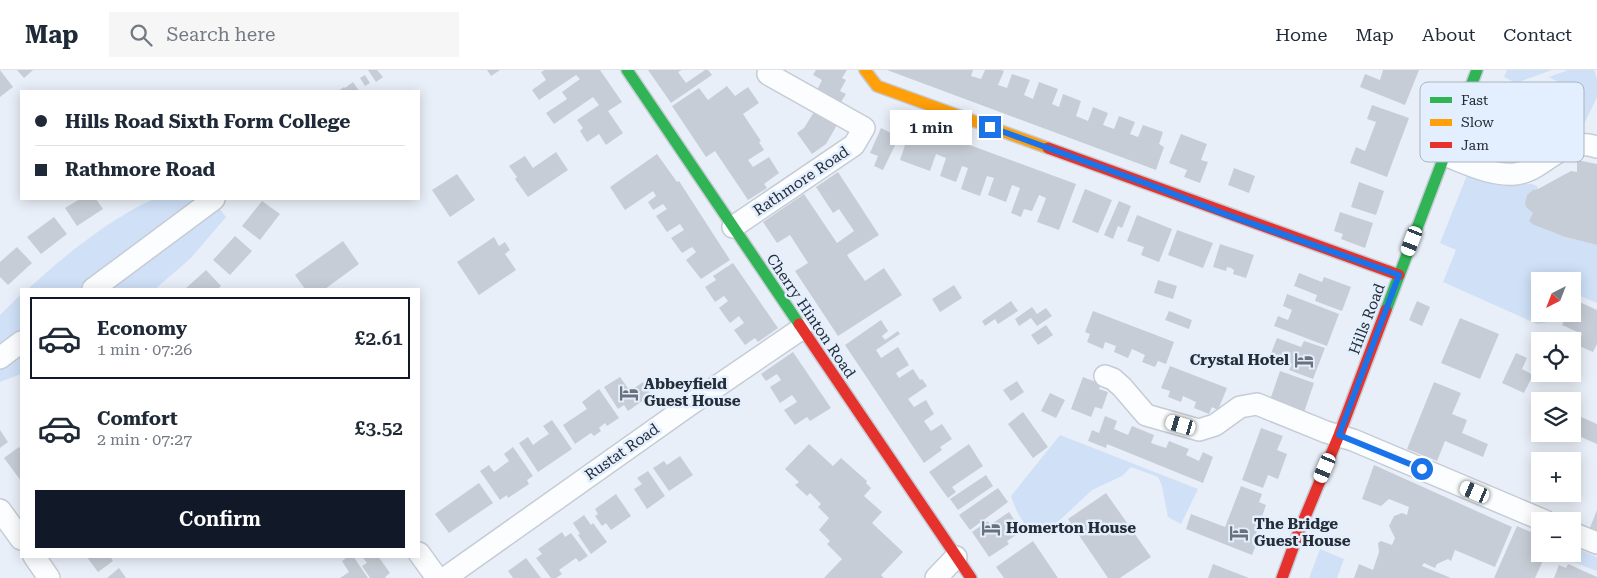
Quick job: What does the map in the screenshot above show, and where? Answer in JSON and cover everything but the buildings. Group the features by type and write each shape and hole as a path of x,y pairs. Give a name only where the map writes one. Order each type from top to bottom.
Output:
{"street":[{"name":"Cherry Hinton Road","path":"627,70 971,578"},
{"path":"865,70 877,86 882,88 1399,275"},
{"name":"Hills Road","path":"1471,82 1476,70"},
{"name":"Rathmore Road","path":"733,227 854,145 864,128 768,74"},
{"path":"1584,144 1597,146"},
{"name":"Hills Road","path":"1282,578 1339,435 1441,162"},
{"path":"1464,162 1500,173 1516,174 1542,162"},
{"path":"94,288 213,200"},
{"name":"Rustat Road","path":"445,578 801,328"},
{"path":"0,358 20,343"},
{"path":"1105,376 1122,386 1146,415 1199,430 1215,425 1240,408 1257,404 1326,432 1352,440 1531,515"},
{"path":"0,510 20,538"},
{"path":"1581,537 1597,544"},
{"path":"420,554 437,578"},
{"path":"936,578 956,557"},
{"path":"35,558 49,578"}],"shaded area":[{"path":"1507,70 1552,70 1519,82 1514,82 1504,77"},
{"path":"1568,70 1594,70 1597,78 1597,97 1584,124 1584,82 1558,82 1549,77"},
{"path":"1467,175 1502,186 1527,184 1537,186 1538,189 1528,195 1526,201 1526,207 1533,213 1534,225 1565,237 1597,245 1597,303 1581,296 1581,272 1531,272 1531,321 1443,282 1456,250 1440,243"},
{"path":"151,200 213,200 226,217 191,258 156,288 29,288 103,228"},
{"path":"20,295 20,374 0,382 0,315"},
{"path":"1533,322 1545,322 1545,323 1537,324"},
{"path":"1060,435 1198,489 1181,524 1168,517 1162,486 1158,477 1131,467 1122,476 1092,490 1061,519 1037,536 1021,518 1011,496"},
{"path":"1320,549 1344,559 1337,578 1309,578"},
{"path":"1581,550 1597,557 1597,571 1573,562 1581,562"}],"traffic: fast":[{"path":"627,70 799,324"},
{"path":"1472,82 1477,70"},
{"path":"1386,310 1442,162"}],"traffic: slow":[{"path":"865,70 877,86 1048,148"}],"traffic: jam":[{"path":"1048,148 1399,275"},
{"path":"1282,578 1386,310"},
{"path":"799,324 971,578"}],"place":[{"name":"Crystal Hotel","path":"1304,360"},
{"name":"Abbeyfield Guest House","path":"629,393"},
{"name":"Homerton House","path":"991,528"},
{"name":"The Bridge Guest House","path":"1239,533"}],"route":[{"path":"990,127 1225,214 1399,275 1339,435 1422,469"}]}
